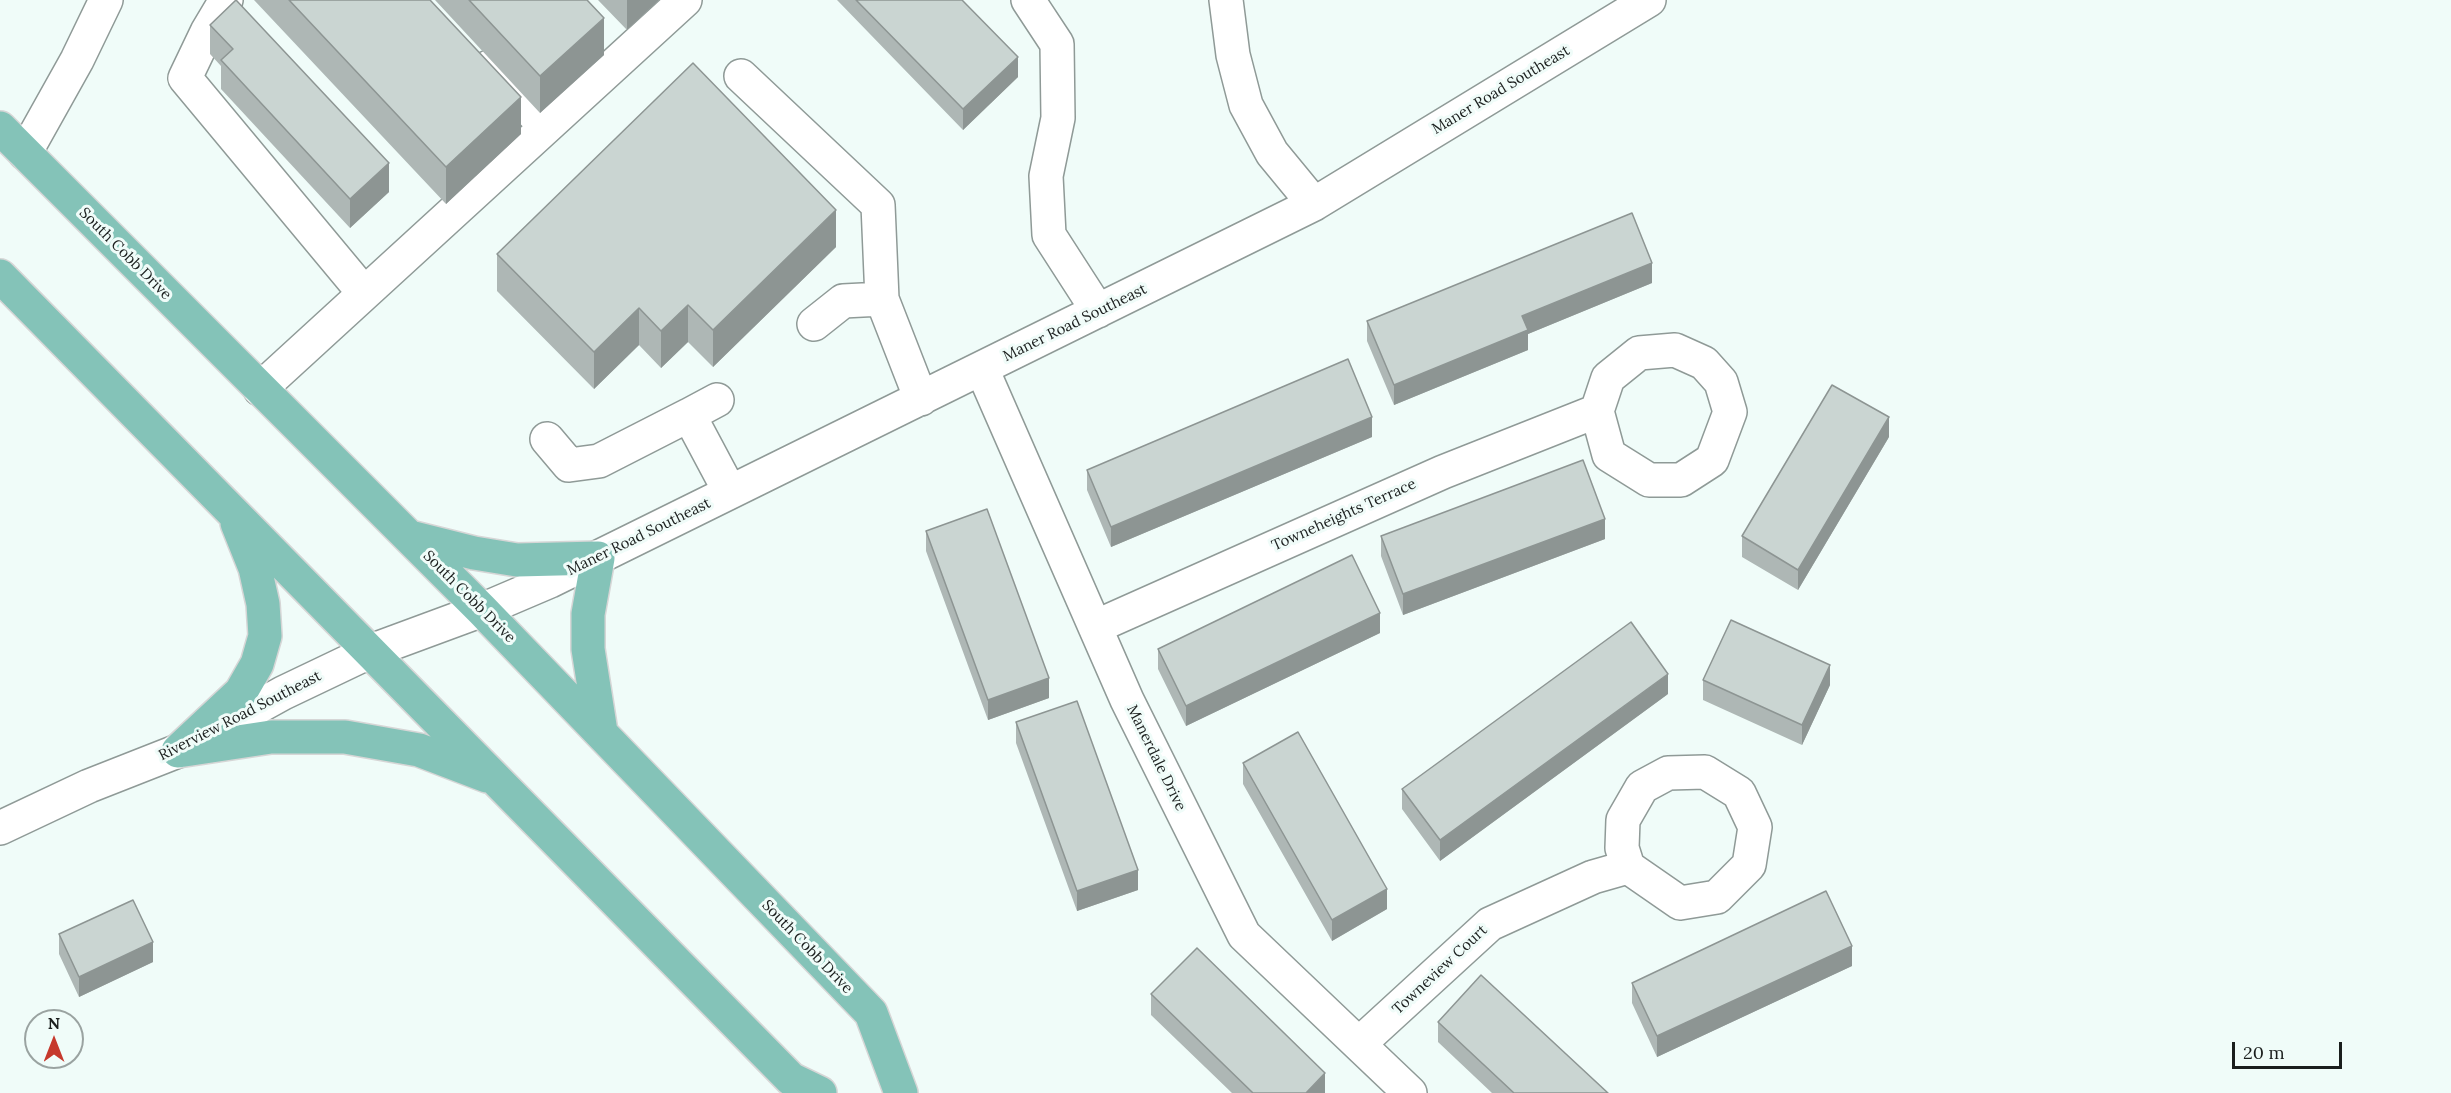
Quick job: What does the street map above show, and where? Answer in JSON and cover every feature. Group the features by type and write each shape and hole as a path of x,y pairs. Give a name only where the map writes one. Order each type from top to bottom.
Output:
{"main road":[{"name":"South Cobb Drive","path":"0,128 482,610 871,1013 901,1093"},
{"path":"0,276 791,1079 820,1093"},
{"path":"178,751 241,692 257,664 265,636 263,604 255,568 233,511"},
{"path":"409,536 474,554 517,560 598,558 588,614 588,649 601,732"},
{"path":"178,751 272,737 345,737 419,750 500,782"}],"street":[{"path":"25,153 77,60 106,0"},
{"path":"226,0 207,32 185,78 364,293"},
{"path":"260,389 685,0"},
{"path":"1028,0 1057,44 1058,118 1046,176 1049,235 1098,311"},
{"path":"1226,0 1233,55 1246,105 1272,153 1314,204"},
{"name":"Maner Road Southeast","path":"482,610 536,588 598,558 1314,204 1649,0"},
{"path":"466,42 546,127"},
{"path":"741,76 878,205 882,299 921,399"},
{"path":"814,324 843,301 882,299"},
{"name":"Manerdale Drive","path":"982,369 1127,700 1244,934 1410,1093"},
{"path":"547,439 569,465 599,461 703,408 730,492"},
{"name":"Towneheights Terrace","path":"1095,627 1443,472 1597,411"},
{"name":"Riverview Road Southeast","path":"0,828 89,786 178,751 283,693 371,651 482,610"},
{"path":"1705,772 1739,793 1755,827 1749,865 1717,897 1680,903 1628,867 1622,848 1623,820 1642,787 1668,773 1705,772"},
{"name":"Towneview Court","path":"1359,1044 1490,924 1593,876 1628,867"}],"building":[{"path":"236,0 389,163 350,199 221,60 233,49 210,25"},
{"path":"289,0 430,0 521,97 446,167"},
{"path":"469,0 587,0 604,18 540,76"},
{"path":"856,0 962,0 1018,57 963,109"},
{"path":"693,63 836,210 713,330 688,305 661,331 639,308 594,352 497,254"},
{"path":"1632,213 1652,263 1522,316 1528,330 1394,385 1367,321"},
{"path":"1348,359 1372,417 1111,527 1087,470"},
{"path":"1832,385 1889,417 1798,570 1742,536"},
{"path":"1583,460 1605,519 1403,594 1381,536"},
{"path":"987,509 1049,678 988,700 926,531"},
{"path":"1352,555 1380,613 1186,706 1158,649"},
{"path":"1731,620 1830,665 1802,725 1703,680"},
{"path":"1631,622 1668,674 1440,840 1402,789"},
{"path":"1077,701 1138,870 1077,891 1016,722"},
{"path":"1298,732 1387,889 1332,920 1243,763"},
{"path":"1826,891 1852,946 1657,1036 1632,983"},
{"path":"133,900 153,942 79,977 59,934"},
{"path":"1197,948 1325,1073 1306,1093 1253,1093 1151,994"},
{"path":"1481,975 1608,1093 1514,1093 1438,1022"}]}
